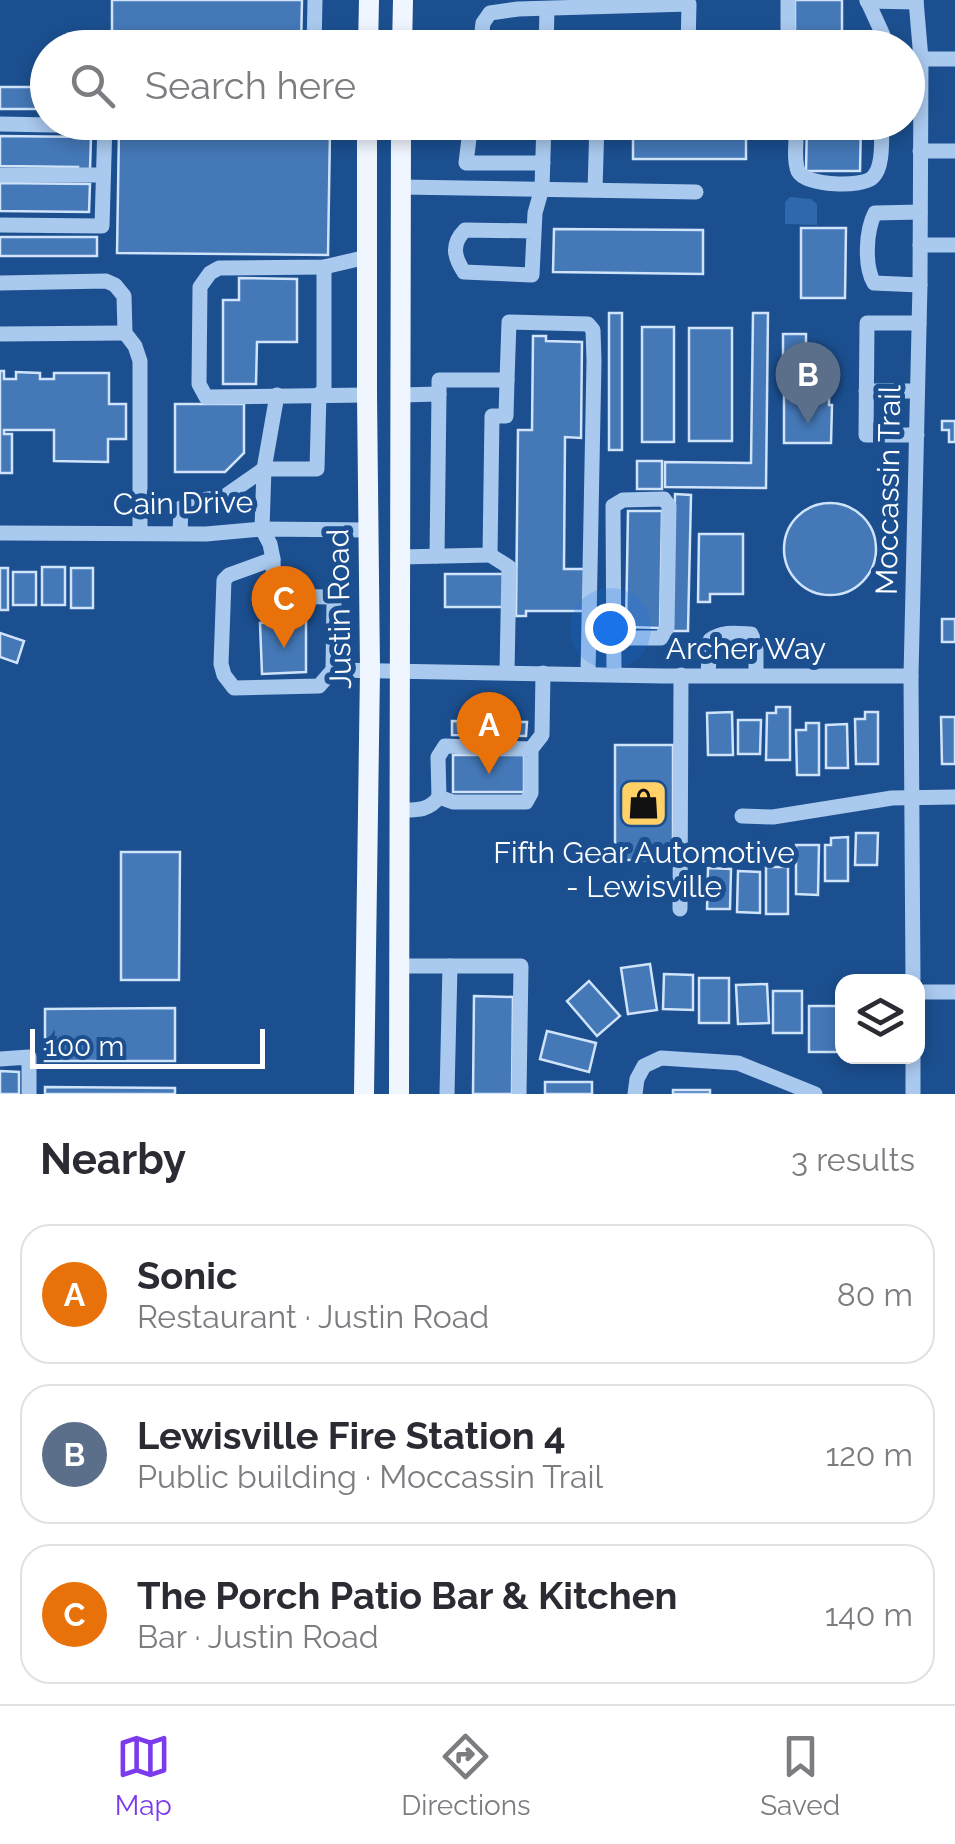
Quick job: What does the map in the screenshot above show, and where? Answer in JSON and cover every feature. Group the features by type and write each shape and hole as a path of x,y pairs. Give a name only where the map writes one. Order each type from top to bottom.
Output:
{"main road":[{"path":"369,30 370,0"},
{"path":"402,30 403,0"},
{"name":"Justin Road","path":"364,1094 370,670 367,140"},
{"name":"Justin Road","path":"399,1094 401,140"},
{"path":"367,395 400,394"}],"street":[{"path":"315,30 316,0"},
{"path":"788,0 788,30"},
{"path":"881,30 867,0 916,1"},
{"name":"Moccassin Trail","path":"916,1 918,30"},
{"path":"482,30 490,14 547,8 689,4 688,30"},
{"path":"546,30 547,8"},
{"path":"925,60 955,60"},
{"path":"0,124 30,124"},
{"path":"0,225 102,226 104,140"},
{"path":"469,140 466,163 543,163"},
{"path":"534,231 465,230 454,247 456,260 464,272 532,275 544,140"},
{"path":"595,190 596,140"},
{"path":"797,140 797,168 802,177 813,182 864,183 874,176 880,140"},
{"name":"Moccassin Trail","path":"913,974 919,140"},
{"path":"920,152 955,152"},
{"path":"0,175 103,175"},
{"path":"401,186 696,192"},
{"path":"920,212 875,212 870,222 868,272 874,283 920,285"},
{"path":"920,244 955,245"},
{"path":"367,257 324,267 220,268 210,273 200,287 199,384 206,397 367,395"},
{"path":"180,533 181,508 192,502 224,497 264,469 317,469 324,267"},
{"path":"0,283 106,281 124,296 125,333 140,361 140,533"},
{"path":"490,554 492,416 506,416 508,322 588,324 594,361 588,674"},
{"path":"917,435 866,435 867,323 919,323"},
{"path":"0,334 125,333"},
{"path":"438,556 440,380 507,380"},
{"path":"866,391 918,391"},
{"path":"400,394 439,394"},
{"path":"272,559 224,580 224,675 234,688 319,686 333,670 334,601 329,597 274,596 272,559 270,544 262,529 264,469 276,396"},
{"path":"614,638 660,638 667,628 670,506 664,499 622,500 614,506 614,638 614,674"},
{"name":"Cain Drive","path":"0,533 368,530"},
{"path":"400,556 490,554 509,566 507,672"},
{"path":"708,675 710,640 718,634 738,633 750,634 756,646 756,675"},
{"name":"Archer Way","path":"333,670 912,676"},
{"path":"439,797 453,802 526,802 531,793 531,750 542,735 543,673"},
{"path":"680,909 681,675"},
{"path":"400,810 425,808 439,797 438,757 445,746 531,750"},
{"path":"742,816 773,817 889,798 955,796"},
{"path":"400,966 521,966 519,1094"},
{"path":"447,1094 450,966"},
{"path":"925,992 955,992"},
{"path":"0,1059 28,1057 28,1094"},
{"path":"635,1094 644,1066 660,1058 738,1064 815,1094"},
{"path":"913,1064 913,1094"}],"shaded area":[{"path":"790,197 811,199 817,204 817,225 785,224 785,202"}],"building":[{"path":"112,0 302,0 301,30 112,30"},
{"path":"795,0 842,0 842,30 795,30"},
{"path":"0,87 30,87 30,109 0,109"},
{"path":"0,136 91,140 90,170 0,166"},
{"path":"119,140 330,140 328,255 117,253"},
{"path":"633,140 746,140 746,159 633,159"},
{"path":"807,140 861,140 860,171 806,171"},
{"path":"0,183 90,184 89,212 0,211"},
{"path":"801,228 846,228 845,298 801,298"},
{"path":"554,229 703,230 703,274 553,272"},
{"path":"0,237 97,237 97,256 0,256"},
{"path":"239,278 297,279 297,342 257,342 256,384 223,384 223,300 239,300"},
{"path":"609,313 622,313 622,450 609,450"},
{"path":"753,313 768,313 766,488 665,487 665,462 751,463"},
{"path":"642,327 674,327 674,442 642,442"},
{"path":"689,328 732,328 732,441 689,441"},
{"path":"783,334 806,334 806,358 783,358"},
{"path":"533,336 546,336 546,341 582,342 581,438 565,437 564,569 585,569 585,611 526,611 526,616 516,616 518,430 532,430"},
{"path":"0,371 4,371 4,379 16,379 16,372 40,373 40,379 54,379 54,373 109,373 109,404 126,404 126,439 108,439 108,462 54,461 54,430 4,430 4,434 12,434 12,473 0,473"},
{"path":"784,371 829,372 831,443 784,443"},
{"path":"175,404 244,404 244,453 225,472 175,472"},
{"path":"942,421 955,421 955,442 949,442 949,430 942,430"},
{"path":"637,461 662,461 662,489 637,489"},
{"path":"675,494 691,495 688,631 672,631"},
{"path":"830,503 847,507 862,517 872,532 876,549 872,566 862,581 847,591 830,595 813,591 798,581 788,566 784,549 788,532 798,517 813,507"},
{"path":"628,511 662,511 660,628 626,627"},
{"path":"699,534 743,534 743,594 710,594 710,602 698,602"},
{"path":"42,567 65,567 65,605 42,605"},
{"path":"0,568 8,568 8,610 0,610"},
{"path":"71,568 93,568 93,608 71,608"},
{"path":"13,572 36,572 36,605 13,605"},
{"path":"445,574 505,574 505,607 445,607"},
{"path":"942,619 955,619 955,642 942,642"},
{"path":"306,621 306,672 262,674 260,623"},
{"path":"0,633 24,641 17,663 0,657"},
{"path":"776,707 790,707 790,760 766,760 767,713 776,713"},
{"path":"732,712 733,755 708,755 707,713"},
{"path":"865,712 878,712 878,764 856,764 855,719 865,719"},
{"path":"941,717 955,717 955,764 942,764"},
{"path":"738,720 761,720 760,754 738,754"},
{"path":"452,721 527,722 526,736 452,735"},
{"path":"806,723 819,723 819,775 797,775 796,730 806,730"},
{"path":"847,724 848,768 826,768 826,725"},
{"name":"Fifth Gear Automotive - Lewisville","path":"615,745 673,745 673,860 615,860"},
{"path":"453,755 524,755 524,792 453,792"},
{"path":"856,833 878,833 877,865 855,865"},
{"path":"848,837 848,881 825,881 825,845 831,845 831,838"},
{"path":"796,845 819,845 818,895 796,894"},
{"path":"121,852 180,852 179,980 121,980"},
{"path":"766,867 788,867 788,914 766,914"},
{"path":"708,868 731,869 730,909 707,909"},
{"path":"738,871 760,872 760,913 737,912"},
{"path":"650,964 657,1010 628,1014 621,968"},
{"path":"664,974 693,975 693,1010 663,1009"},
{"path":"699,978 729,978 729,1023 699,1023"},
{"path":"589,981 620,1016 597,1036 567,1001"},
{"path":"767,984 769,1023 738,1024 736,985"},
{"path":"773,991 802,991 802,1033 773,1033"},
{"path":"474,996 513,997 512,1094 473,1094"},
{"path":"809,1006 835,1006 835,1052 809,1052"},
{"path":"175,1008 175,1061 45,1061 45,1009"},
{"path":"547,1031 596,1043 589,1072 540,1059"},
{"path":"0,1071 19,1072 19,1094 0,1094"},
{"path":"545,1082 592,1082 592,1094 545,1094"},
{"path":"45,1087 175,1088 175,1094 45,1094"},
{"path":"673,1090 710,1090 710,1094 673,1094"}],"place":[{"name":"Lewisville Fire Station 4","path":"808,424"},
{"name":"The Porch Patio Bar & Kitchen","path":"284,648"},
{"name":"Sonic","path":"489,774"},
{"name":"Fifth Gear Automotive - Lewisville","path":"644,803"}]}
